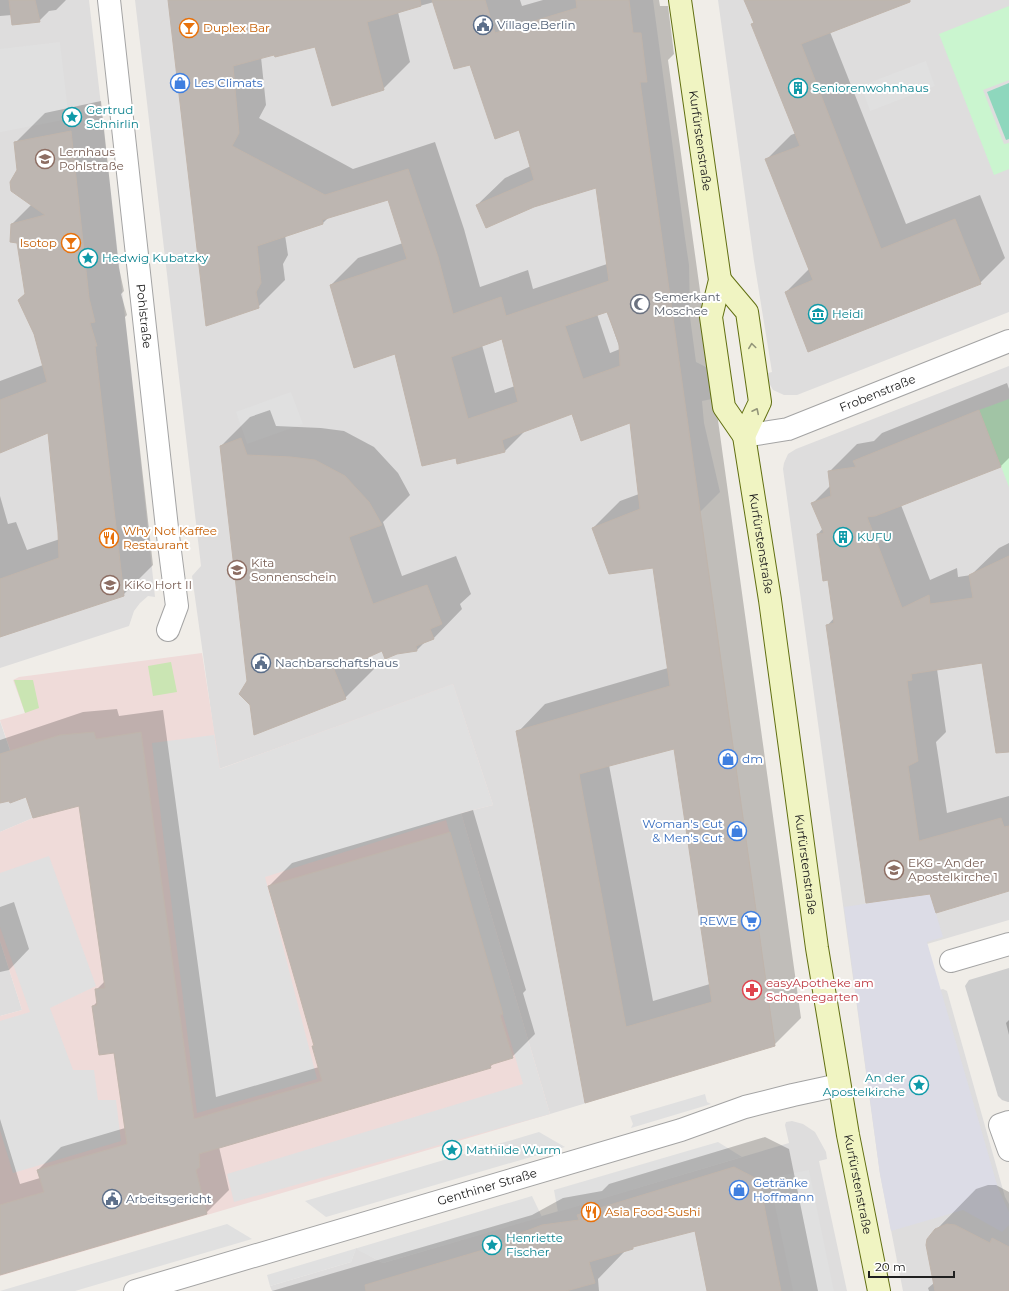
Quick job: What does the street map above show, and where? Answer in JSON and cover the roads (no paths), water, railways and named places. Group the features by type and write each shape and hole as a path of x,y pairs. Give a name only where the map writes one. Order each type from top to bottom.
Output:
{"street":[{"name":"Pohlstraße","path":"109,0 165,512 175,578 177,606 168,630"},
{"name":"Kurfürstenstraße","path":"680,0 720,280 711,317 722,395 724,407 744,436 770,600 817,948 839,1085 879,1291"},
{"path":"720,280 747,312 760,402 744,436"},
{"name":"Frobenstraße","path":"744,436 788,429 1009,341"},
{"path":"951,961 1009,944"},
{"name":"Genthiner Straße","path":"135,1291 681,1130 745,1107 839,1085"},
{"path":"1005,1123 1009,1150"}],"place":[{"name":"Village.Berlin","path":"483,25"},
{"name":"Duplex Bar","path":"189,28"},
{"name":"Les Climats","path":"180,83"},
{"name":"Seniorenwohnhaus","path":"798,88"},
{"name":"Gertrud Schnirlin","path":"72,117"},
{"name":"Lernhaus Pohlstraße","path":"45,159"},
{"name":"Isotop","path":"71,243"},
{"name":"Hedwig Kubatzky","path":"88,258"},
{"name":"Semerkant Moschee","path":"640,304"},
{"name":"Heidi","path":"818,314"},
{"name":"KUFU","path":"843,537"},
{"name":"Why Not Kaffee Restaurant","path":"109,538"},
{"name":"Kita Sonnenschein","path":"237,570"},
{"name":"KiKo Hort II","path":"110,585"},
{"name":"Nachbarschaftshaus","path":"261,663"},
{"name":"dm","path":"728,759"},
{"name":"Woman's Cut & Men's Cut","path":"737,831"},
{"name":"EKG - An der Apostelkirche 1","path":"894,870"},
{"name":"REWE","path":"751,921"},
{"name":"easyApotheke am Schoenegarten","path":"752,990"},
{"name":"An der Apostelkirche","path":"919,1085"},
{"name":"Mathilde Wurm","path":"452,1150"},
{"name":"Getränke Hoffmann","path":"739,1190"},
{"name":"Arbeitsgericht","path":"112,1199"},
{"name":"Asia Food-Sushi","path":"591,1212"},
{"name":"Henriette Fischer","path":"492,1245"}]}
